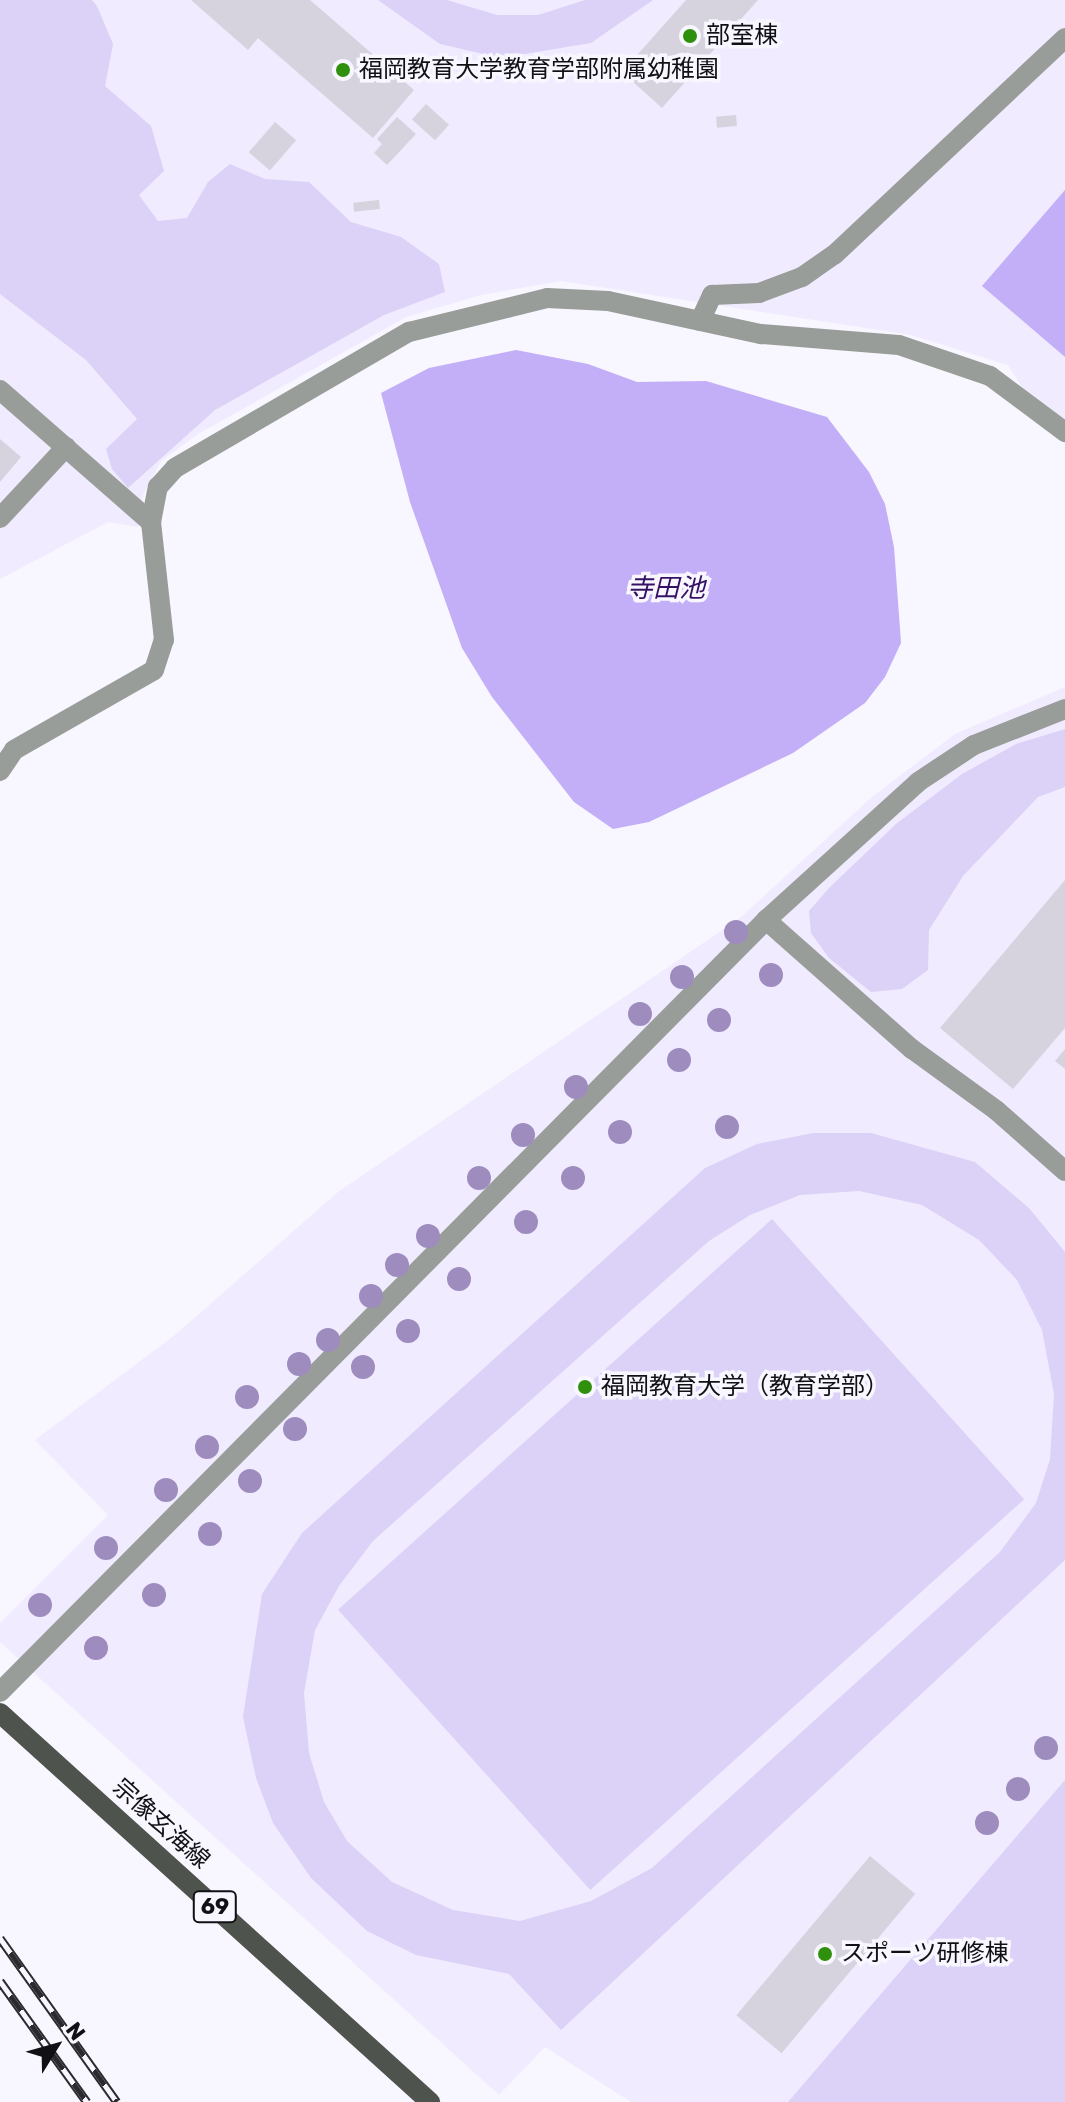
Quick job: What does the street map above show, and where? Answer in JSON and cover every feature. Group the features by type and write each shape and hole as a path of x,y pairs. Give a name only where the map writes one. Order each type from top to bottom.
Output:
{"main road":[{"name":"宗像玄海線","path":"0,1713 430,2102"}],"street":[{"path":"700,321 712,295 759,293 802,277 834,255 1065,38"},
{"path":"0,771 14,750 154,670 164,640 151,522 158,487 175,468 409,332 547,298 608,301 761,334 899,345 990,376 1065,432"},
{"path":"0,390 151,522"},
{"path":"0,518 66,447"},
{"path":"0,1692 766,920 918,782 974,745 1065,709"},
{"path":"766,920 912,1049 996,1110 1065,1171"}],"shaded area":[{"path":"0,0 1065,0 1065,419 1027,395 1008,365 911,335 561,281 481,295 406,317 198,434 161,461 143,495 138,527 108,522 0,579"},
{"path":"0,0 92,0 97,6 113,44 105,86 151,126 164,171 139,195 158,221 187,218 208,182 230,164 265,179 309,182 351,222 401,237 439,264 445,292 384,315 215,410 128,488 112,469 106,449 137,419 86,360 0,294"},
{"path":"378,0 447,0 497,15 538,15 585,0 653,0 591,43 501,58 440,44"},
{"name":"福岡教育大学（教育学部）","path":"1065,687 1065,2102 631,2102 545,2047 499,2095 0,1642 0,1623 108,1515 35,1440 175,1335 338,1192 740,918 872,797 955,734"},
{"path":"1065,729 1065,787 1038,797 963,876 929,930 928,970 902,989 871,992 829,958 811,933 809,911 829,888 896,824 962,774 1016,744"},
{"path":"813,1133 871,1133 975,1162 1029,1208 1065,1252 1065,1560 561,2030 509,1974 416,1955 367,1931 311,1878 273,1823 256,1778 243,1717 262,1594 302,1533 705,1168 757,1144","holes":["859,1191 922,1205 979,1240 1017,1280 1042,1330 1054,1394 1050,1459 1036,1503 1000,1552 652,1868 591,1901 520,1921 453,1910 392,1882 347,1841 324,1802 309,1753 304,1693 315,1630 339,1586 373,1541 709,1241 750,1215 800,1195"]},
{"path":"772,1219 1024,1499 590,1890 338,1610"},
{"path":"1065,1780 1065,2102 788,2102"}],"water":[{"path":"1065,190 1065,357 982,286"},
{"name":"寺田池","path":"516,350 588,364 637,382 706,381 827,417 869,472 885,504 894,547 901,643 885,677 865,703 793,753 649,822 613,829 574,802 492,697 462,648 410,502 381,393 429,368"}],"building":[{"name":"福岡教育大学教育学部附属幼稚園","path":"191,0 310,0 414,90 373,138 258,38 248,50"},
{"name":"部室棟","path":"686,0 758,0 662,108 622,72"},
{"path":"426,104 449,125 435,140 412,120"},
{"path":"736,115 737,126 717,128 716,117"},
{"path":"397,117 416,134 387,165 374,153 382,144 377,139"},
{"path":"275,122 296,140 270,171 249,152"},
{"path":"379,200 380,209 354,212 353,203"},
{"path":"0,439 21,457 0,482"},
{"path":"1065,880 1065,1028 1013,1089 940,1028"},
{"path":"1065,1049 1065,1069 1055,1061"},
{"name":"スポーツ研修棟","path":"870,1856 915,1894 781,2053 736,2015"}],"railway":[{"path":"0,1938 117,2102"},
{"path":"0,1981 87,2102"}],"place":[{"name":"部室棟","path":"690,36"},
{"name":"福岡教育大学教育学部附属幼稚園","path":"343,70"},
{"name":"福岡教育大学（教育学部）","path":"585,1387"},
{"name":"スポーツ研修棟","path":"825,1954"}]}
